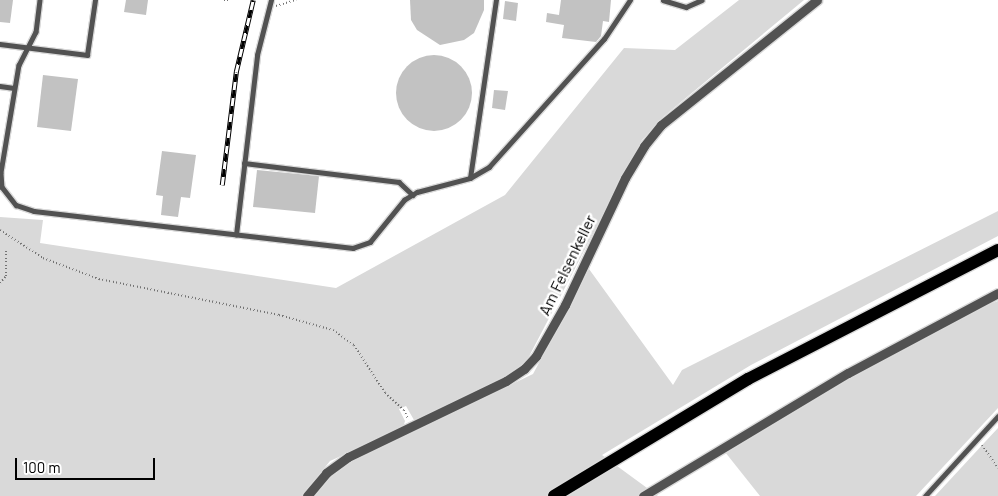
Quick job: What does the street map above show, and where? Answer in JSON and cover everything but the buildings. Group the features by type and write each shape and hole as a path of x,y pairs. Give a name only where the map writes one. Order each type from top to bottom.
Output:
{"main road":[{"path":"554,496 748,379 998,250"}],"street":[{"name":"Am Felsenkeller","path":"307,496 326,473 348,457 412,428 506,381 524,369 536,356 565,306 625,178 644,146 661,125 817,0"},
{"path":"643,496 848,373 998,294"}],"lane":[{"path":"40,0 36,32 26,47 14,88 1,173 2,187 7,197 25,209 236,235 360,247 370,242 404,200 413,195 470,178 489,167 508,149 604,39 630,0"},
{"path":"0,44 87,55 95,0"},
{"path":"236,235 256,55 271,0"},
{"path":"470,178 496,0"},
{"path":"663,0 686,6 702,0"},
{"path":"0,86 14,88"},
{"path":"0,136 6,137"},
{"path":"244,163 399,182 413,195"},
{"path":"925,496 998,416"}],"path":[{"path":"273,6 296,0"},
{"path":"0,230 43,258 98,279 279,315 333,330 354,345 385,393 404,410 412,428"},
{"path":"0,283 6,276 6,248"},
{"path":"977,439 998,468"}],"shaded area":[{"path":"739,0 804,0 664,116 642,140 523,368 419,421 414,420 406,406 399,409 405,421 403,428 330,461 302,496 0,496 0,217 43,220 40,243 336,288 505,195 624,48 675,50"},
{"path":"998,211 998,236 751,365 602,455 658,496 311,496 343,465 533,374 589,269 673,385 682,370"},
{"path":"998,301 998,408 916,496 760,496 725,452 844,380 973,310"},
{"path":"998,428 998,496 935,496"}],"railway":[{"path":"222,185 236,72 253,0"}]}
